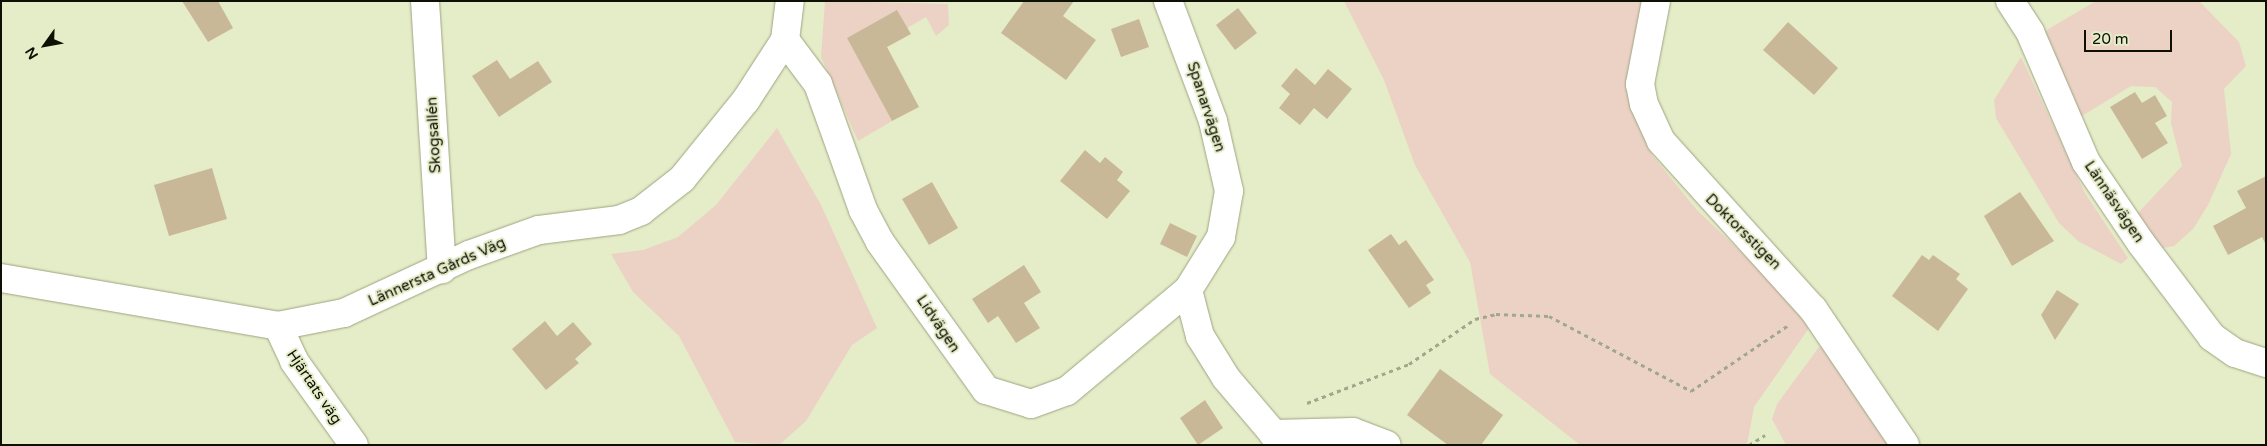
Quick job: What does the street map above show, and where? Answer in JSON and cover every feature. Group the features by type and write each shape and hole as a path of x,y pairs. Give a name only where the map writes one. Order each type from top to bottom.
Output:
{"street":[{"name":"Skogsallén","path":"425,1 442,269"},
{"name":"Lännersta Gårds Väg","path":"1,278 278,326 344,313 442,269 539,230 619,220 666,194 746,100 785,40 790,1"},
{"name":"Spanarvägen","path":"1168,1 1213,121 1229,191 1221,237 1188,290"},
{"name":"Doktorsstigen","path":"1656,1 1640,84 1650,121 1680,166 1813,309 1905,445"},
{"name":"Lännäsvägen","path":"2010,1 2030,32 2086,162 2141,243 2212,337 2235,353 2266,363"},
{"name":"Lidvägen","path":"785,40 818,84 863,210 880,242 986,390 1031,404 1067,391 1188,290"},
{"path":"1188,290 1200,336 1226,378 1278,439 1353,432 1387,445"},
{"name":"Hjärtats väg","path":"278,326 294,361 354,445"}],"path":[{"path":"1301,405 1409,364 1475,320 1496,314 1549,316 1692,391 1813,309"},
{"path":"1749,445 1765,435"}],"shaded area":[{"path":"825,1 948,4 949,25 936,36 926,17 907,28 897,11 848,38 892,121 858,141 821,57"},
{"path":"1344,1 1645,1 1631,102 1652,155 1696,209 1796,305 1809,328 1754,407 1747,445 1580,445 1490,374 1470,262 1415,165 1384,80"},
{"path":"2096,1 2199,1 2239,42 2246,66 2224,89 2231,154 2208,205 2193,229 2174,246 2157,249 2137,214 2182,166 2171,123 2172,102 2155,87 2131,86 2077,119 2062,87 2045,31"},
{"path":"2021,57 2085,193 2128,258 2121,264 2078,241 2059,223 1996,118 1994,100"},
{"path":"777,128 821,205 877,328 852,345 806,421 779,445 735,442 679,336 633,292 611,254 643,250 678,237 716,205"},
{"path":"1819,347 1828,349 1838,363 1888,445 1786,445 1772,419 1777,404"}],"building":[{"path":"182,1 218,1 233,28 208,42"},
{"path":"1024,1 1074,1 1063,16 1096,40 1066,80 1001,33"},
{"path":"1238,8 1257,33 1235,50 1216,25"},
{"path":"897,10 911,34 887,47 919,107 892,121 847,38"},
{"path":"1139,19 1149,47 1121,57 1111,29"},
{"path":"1788,22 1838,68 1814,95 1763,50"},
{"path":"497,60 510,79 538,61 552,82 499,117 472,76"},
{"path":"1296,68 1315,85 1328,69 1352,89 1327,119 1314,108 1300,125 1279,108 1290,94 1281,86"},
{"path":"2135,92 2142,103 2155,95 2167,116 2155,123 2168,143 2142,159 2110,107"},
{"path":"1085,150 1100,163 1105,157 1123,172 1117,180 1130,191 1107,219 1060,181"},
{"path":"212,168 227,219 169,236 154,185"},
{"path":"2266,176 2266,245 2262,237 2228,255 2213,226 2246,208 2237,191"},
{"path":"932,182 958,228 929,245 902,199"},
{"path":"2020,192 2054,241 2012,266 1984,216"},
{"path":"1170,223 1197,236 1187,257 1160,244"},
{"path":"1391,234 1399,245 1406,240 1434,280 1426,285 1431,293 1409,308 1368,250"},
{"path":"1922,255 1929,260 1933,255 1960,274 1956,279 1968,289 1938,331 1892,296"},
{"path":"1024,265 1041,292 1024,303 1040,328 1016,343 998,316 988,323 972,299"},
{"path":"2057,290 2079,304 2055,340 2041,315"},
{"path":"545,321 557,336 573,322 592,344 575,359 579,363 546,390 512,349"},
{"path":"1440,369 1503,415 1481,445 1448,445 1407,415"},
{"path":"1205,400 1223,428 1198,445 1180,418"}]}
